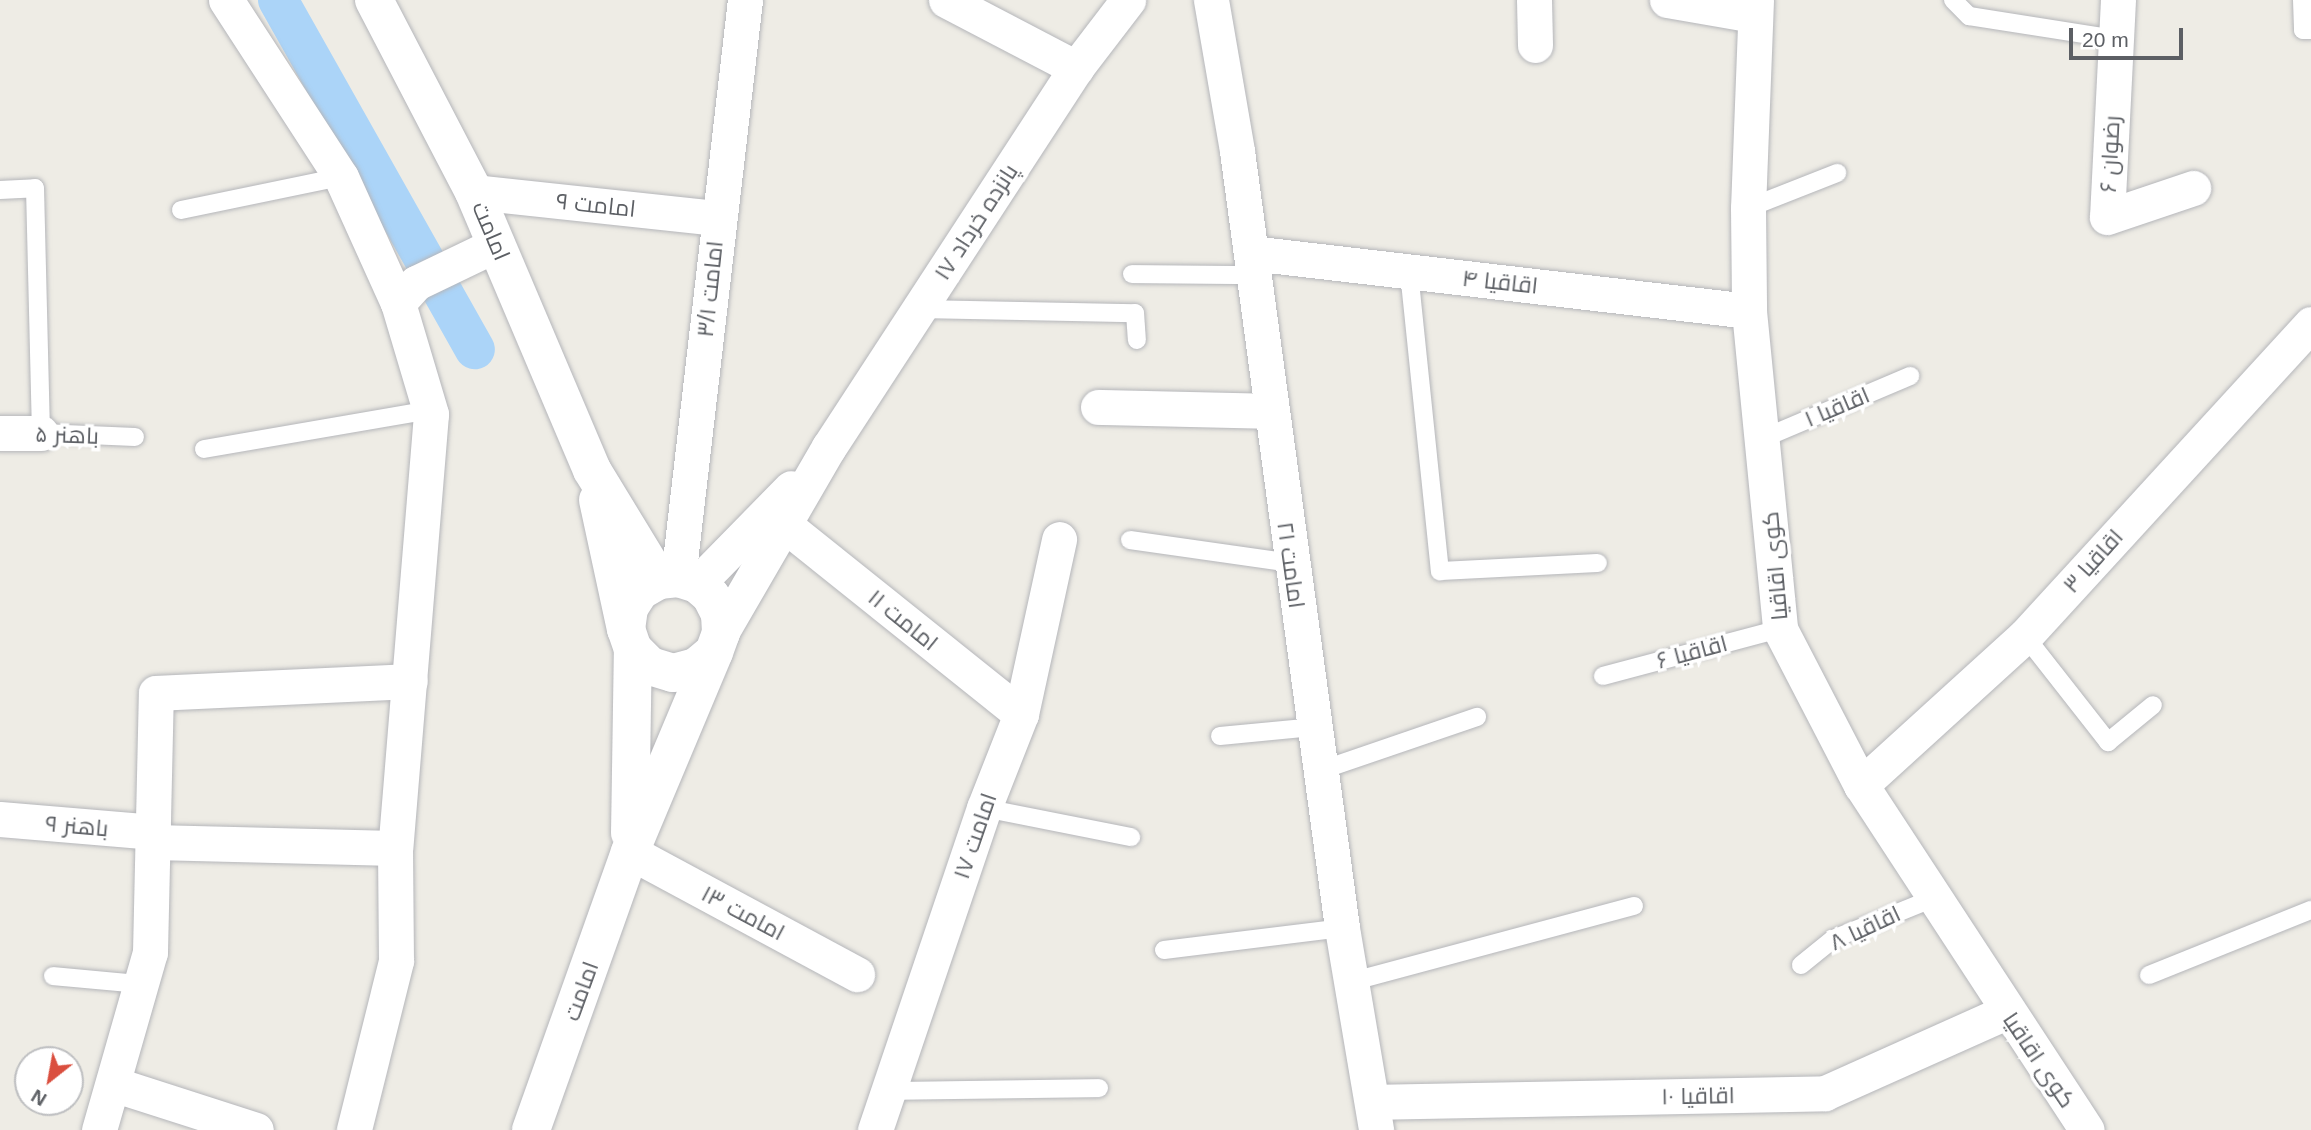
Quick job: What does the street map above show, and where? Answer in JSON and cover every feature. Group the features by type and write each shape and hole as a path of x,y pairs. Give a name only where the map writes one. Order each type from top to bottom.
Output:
{"street":[{"path":"226,0 341,177 407,293 430,410 395,848 396,961 354,1130"},
{"name":"امامت","path":"374,0 474,192 592,470 629,639 630,852"},
{"name":"امامت ۳/۱","path":"678,580 717,218 745,0"},
{"path":"946,0 1076,68"},
{"name":"پانزده خرداد ۱۷","path":"717,642 829,447 1076,68 1128,0"},
{"name":"امامت ۲۱","path":"1211,0 1252,264 1342,928 1374,1116"},
{"path":"1534,0 1535,45"},
{"path":"1667,0 1755,7"},
{"name":"رضوان ۶","path":"2118,0 2107,217 2193,188"},
{"name":"کوی اقاقیا","path":"1755,7 1748,208 1749,311 1764,438 1780,629 1861,785 2006,1012 2087,1130"},
{"name":"امامت ۹","path":"474,192 717,218"},
{"path":"407,293 453,265 496,244"},
{"name":"اقاقیا ۴","path":"1252,264 1409,272 1749,311"},
{"name":"اقاقیا ۳","path":"1861,785 2025,636 2311,324"},
{"path":"1098,407 1270,411"},
{"name":"باهنر ۵","path":"0,433 41,433"},
{"name":"پانزده خرداد ۱۷","path":"678,580 829,447"},
{"name":"امامت","path":"592,470 678,580"},
{"name":"امامت ۱۱","path":"786,526 1021,714"},
{"name":"امامت ۱۷","path":"875,1130 984,808 1021,714 1059,538"},
{"path":"678,580 711,596 720,614 717,642 696,667 673,673 650,666 629,639 629,608 640,591 678,580"},
{"name":"امامت","path":"531,1130 630,852 717,642"},
{"path":"99,1130 150,952 156,693 410,681"},
{"name":"باهنر ۹","path":"0,819 154,837 395,848"},
{"name":"امامت ۱۳","path":"630,852 857,974"},
{"name":"اقاقیا ۱۰","path":"1374,1116 1825,1093 2006,1012"},
{"path":"113,1084 256,1130"}],"lane":[{"path":"1953,0 1969,16 2116,39"},
{"path":"2302,0 2302,30 2311,30"},
{"path":"1748,208 1838,173"},
{"path":"181,210 341,177"},
{"path":"0,190 35,188 41,433"},
{"path":"1132,274 1252,264"},
{"path":"1409,272 1440,572 1598,563"},
{"path":"919,309 1135,313 1137,340"},
{"name":"اقاقیا ۱","path":"1764,438 1910,376"},
{"path":"204,449 430,410"},
{"name":"باهنر ۵","path":"41,433 135,437"},
{"path":"1130,540 1291,563"},
{"name":"اقاقیا ۶","path":"1603,676 1780,629"},
{"path":"2025,636 2108,742 2152,705"},
{"path":"1322,770 1477,717"},
{"path":"1220,736 1313,727"},
{"path":"984,808 1131,837"},
{"name":"اقاقیا ۸","path":"1801,965 1833,939 1934,898"},
{"path":"1350,982 1634,906"},
{"path":"2149,975 2311,910"},
{"path":"1164,950 1342,928"},
{"path":"53,976 140,984"},
{"path":"888,1091 1099,1088"}],"waterway":[{"path":"278,0 475,349"}]}
